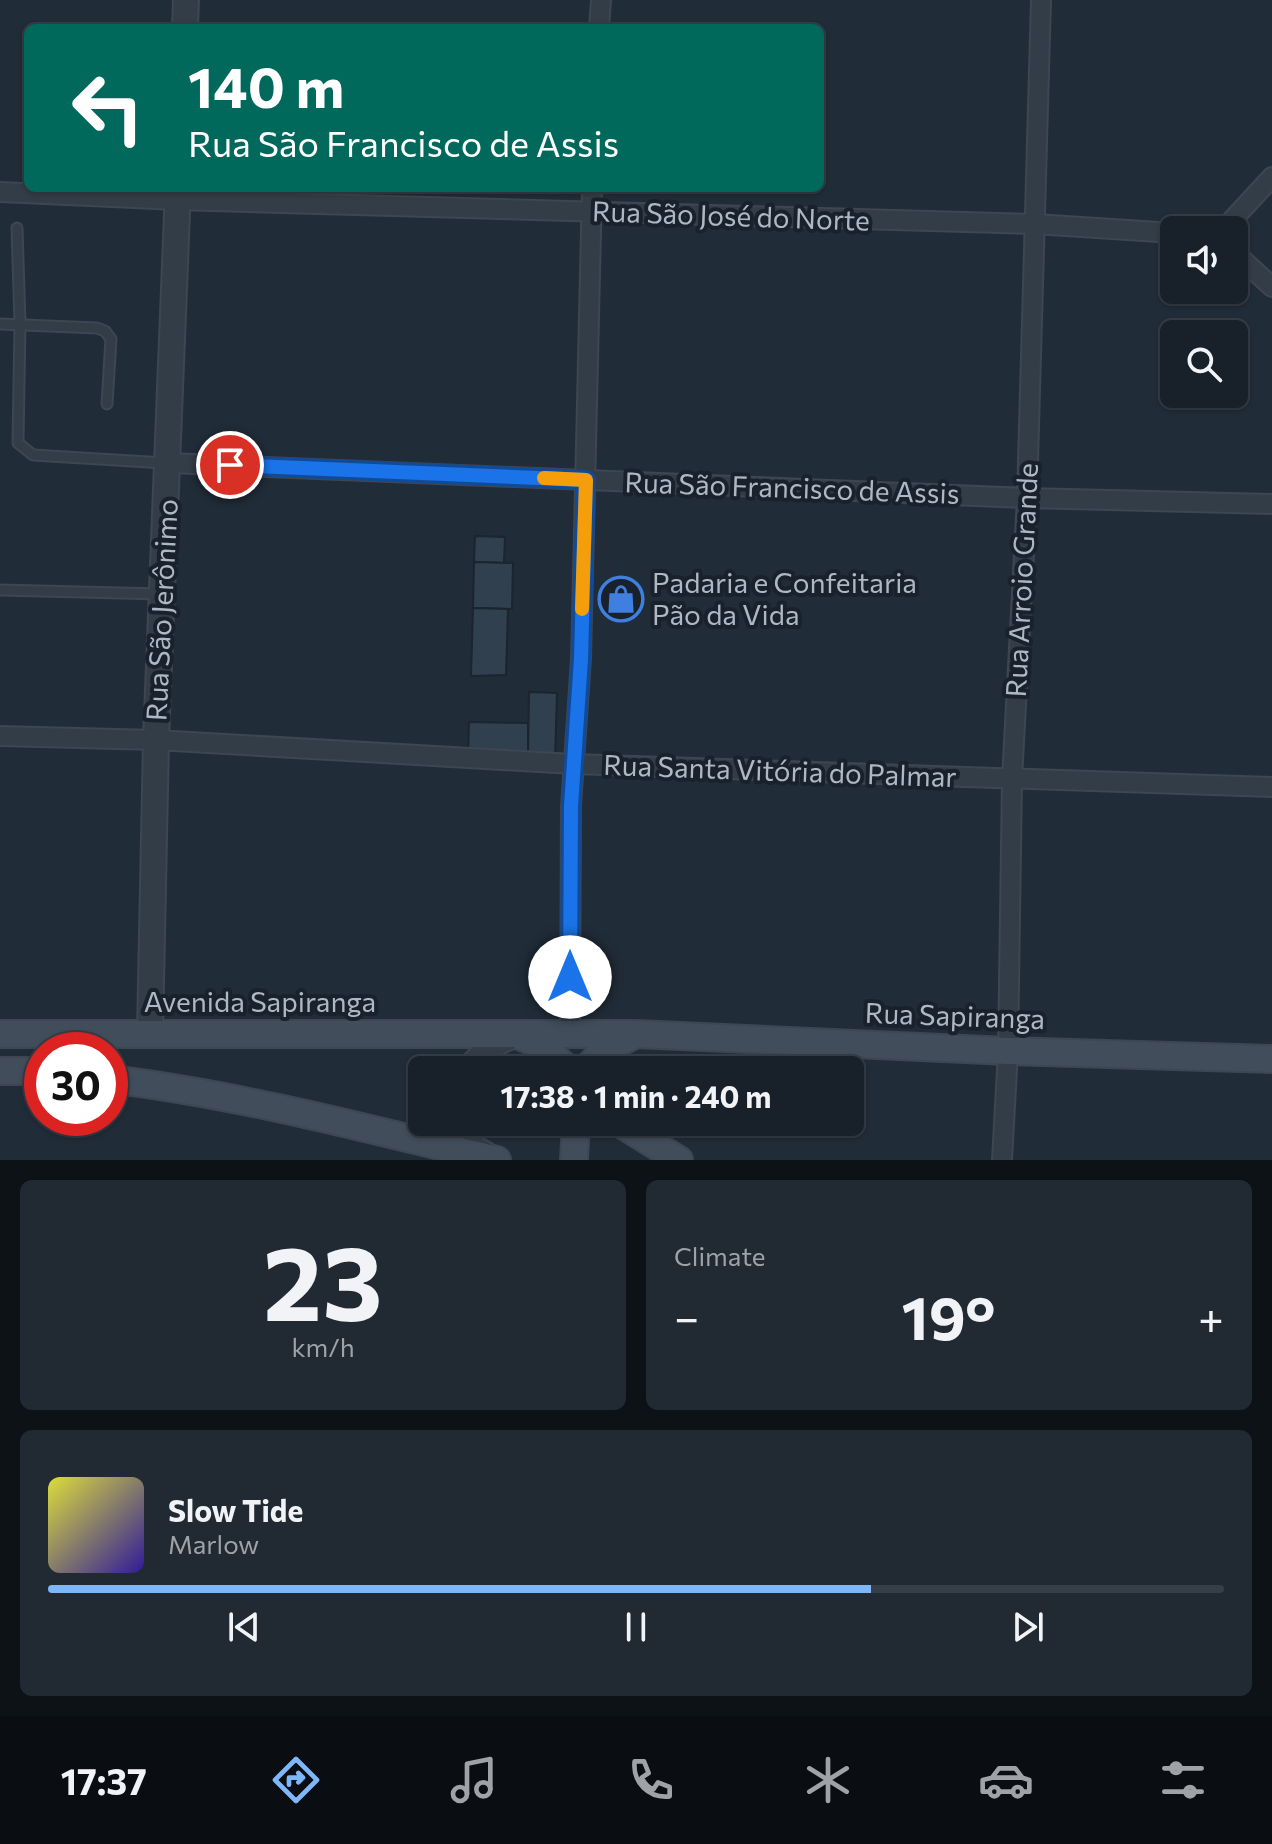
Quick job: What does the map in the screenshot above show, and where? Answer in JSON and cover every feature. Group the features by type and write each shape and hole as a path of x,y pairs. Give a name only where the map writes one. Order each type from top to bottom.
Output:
{"main road":[{"name":"Avenida Sapiranga","path":"0,1034 519,1036"},
{"name":"Rua Sapiranga","path":"519,1036 636,1034 1272,1059"},
{"path":"598,1056 636,1034"},
{"path":"519,1036 542,1046 553,1056"},
{"path":"0,1071 24,1071"},
{"path":"128,1081 335,1121 499,1160"},
{"path":"574,1160 575,1136"},
{"path":"640,1136 679,1160"}],"street":[{"path":"185,24 186,0"},
{"path":"599,24 601,0"},
{"name":"Rua Arroio Grande","path":"1002,1160 1008,1051 1012,780 1027,498 1041,0"},
{"path":"1236,216 1272,177"},
{"name":"Rua São José do Norte","path":"0,192 178,194 591,212 1035,224 1160,232"},
{"path":"570,1035 571,806 581,659 592,192"},
{"name":"Rua São Jerônimo","path":"150,1033 156,740 178,194"},
{"path":"1248,265 1272,287"},
{"name":"Rua São Francisco de Assis","path":"169,463 1027,498 1272,504"},
{"name":"Rua Santa Vitória do Palmar","path":"0,736 156,740 573,764 1272,787"},
{"path":"477,1056 519,1036"},
{"path":"465,1136 499,1160"}],"lane":[{"path":"17,228 20,323 17,439 21,448 33,455 169,463"},
{"path":"0,324 97,328 105,331 111,339 107,404"},
{"path":"0,590 162,594"}],"building":[{"path":"475,536 505,537 504,563 474,562"},
{"path":"474,562 513,563 512,609 473,608"},
{"path":"473,608 508,609 506,675 471,676"},
{"path":"529,692 557,693 555,759 528,758"},
{"path":"469,722 528,723 528,758 468,756"}],"slow traffic":[{"path":"544,478 586,480 582,609"}],"place":[{"name":"Padaria e Confeitaria Pão da Vida","path":"621,599"}],"route":[{"path":"230,465 586,480 581,659 571,806 570,977"}]}
